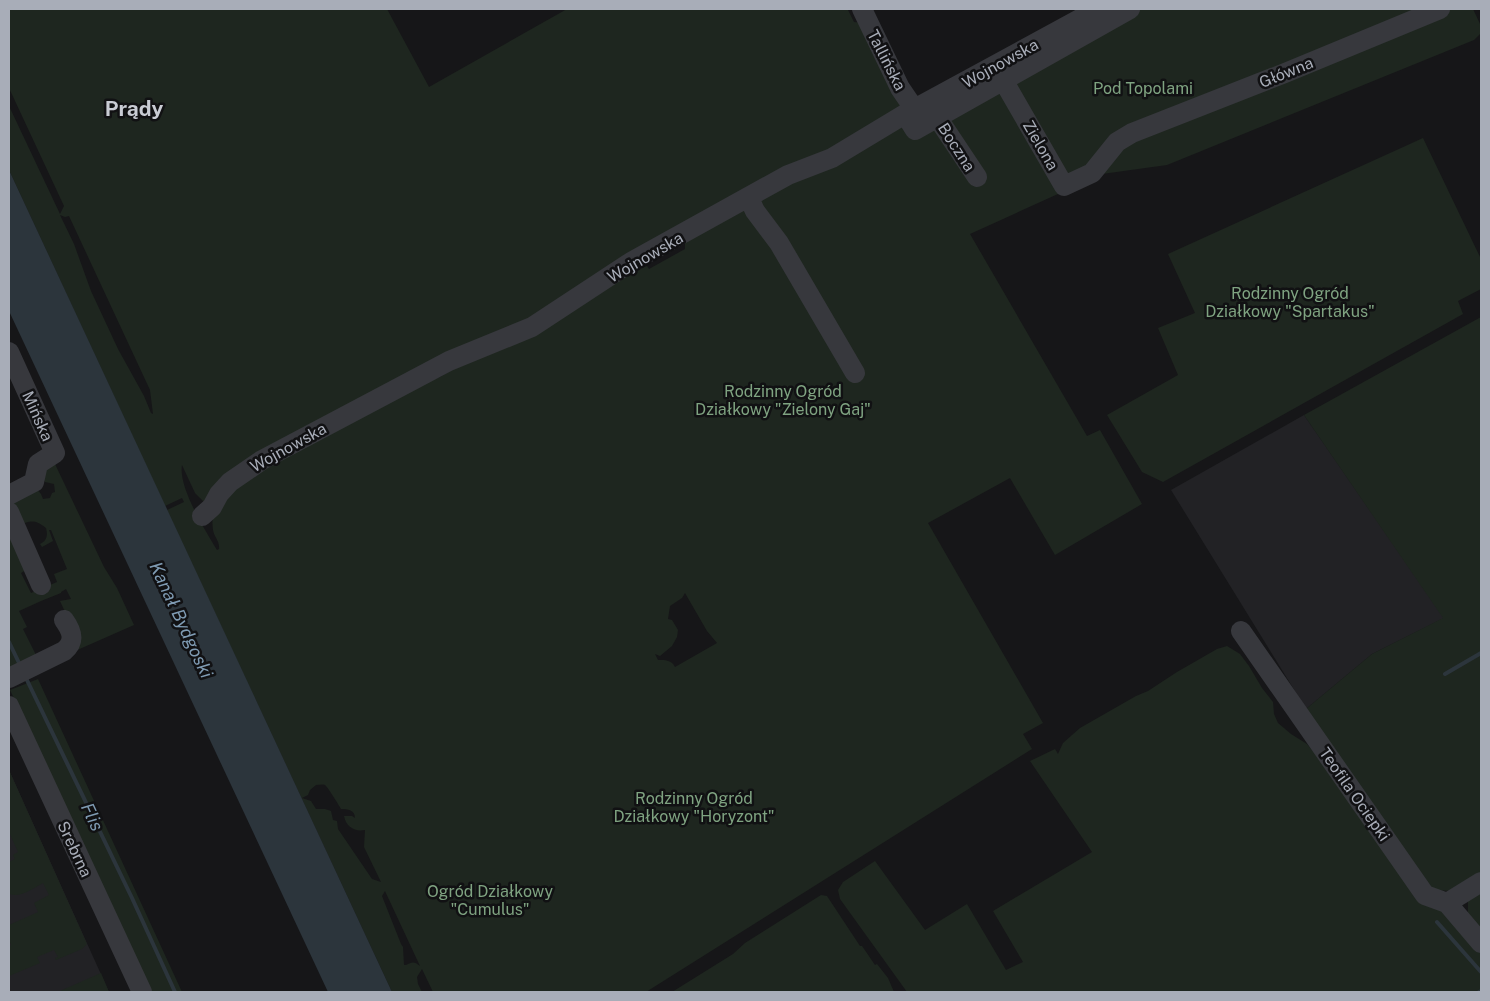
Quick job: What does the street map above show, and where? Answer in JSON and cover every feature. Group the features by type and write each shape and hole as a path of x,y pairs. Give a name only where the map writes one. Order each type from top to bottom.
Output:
{"street":[{"name":"Wojnowska","path":"202,516 212,507 219,494 230,482 262,460 449,361 532,327 631,262 788,176 832,158 912,118 1098,9"},
{"name":"Boczna","path":"912,118 937,117 1130,9"},
{"name":"Główna","path":"1132,133 1440,9"},
{"name":"Tallińska","path":"864,13 900,88 912,118"},
{"name":"Zielona","path":"1003,80 1064,186 1092,173 1116,142 1132,133"},
{"name":"Boczna","path":"937,117 977,178"},
{"path":"749,198 755,211 779,243 855,373"},
{"name":"Mińska","path":"9,352 55,453 38,464 34,482 9,495"},
{"path":"9,512 41,585"},
{"path":"18,674 68,648 71,643 72,634 64,620"},
{"name":"Teofila Ociepki","path":"1241,631 1425,895 1447,903 1481,943"},
{"name":"Srebrna","path":"9,706 142,992"},
{"path":"1447,903 1481,882"}],"shaded area":[{"path":"1304,415 1444,618 1372,654 1306,709 1171,490"},
{"path":"9,770 67,899 109,992 9,992"}],"green space":[{"path":"9,9 387,9 429,87 567,9 846,9 854,22 870,26 875,37 875,47 894,85 901,109 897,116 886,123 862,129 855,139 830,156 802,161 768,179 673,237 671,243 652,247 605,274 554,311 509,335 439,361 405,382 270,452 223,482 215,492 211,502 205,503 195,493 182,465 184,485 188,496 217,550 219,546 213,530 213,520 217,503 227,489 249,472 398,392 440,377 480,353 524,335 534,333 536,329 559,314 566,307 573,305 580,298 579,295 583,291 590,293 634,264 642,268 647,266 649,269 685,249 685,244 680,242 736,207 756,200 777,186 806,177 826,164 844,158 848,153 853,153 857,147 884,135 906,119 909,127 1123,9 1473,9 1481,26 1481,33 1474,40 1167,165 1102,174 970,234 1087,436 1100,430 1142,504 1055,555 1010,478 928,523 1043,723 1023,734 1032,749 646,992 433,992 422,969 417,977 422,992 392,992 167,510 184,502 182,498 165,506 9,170 9,106 60,214 64,206 9,88","holes":["60,215 69,216 150,390 153,414 118,349 91,291 74,244","685,593 707,631 717,643 675,667 666,660 658,660 655,654 660,656 672,646 677,637 678,630 672,620 668,619 670,606 682,598","316,785 325,785 341,809 354,813 355,818 344,816 345,820 352,828 365,830 364,847 381,882 372,879 338,829 337,821 333,820 331,811 316,809 311,801 302,798 308,795 310,790","385,891 420,966 413,962 404,965 403,947 382,896"]},
{"name":"Rodzinny Ogród Działkowy \"Spartakus\"","path":"1423,138 1481,259 1481,289 1458,301 1463,314 1163,482 1142,472 1107,415 1178,375 1158,328 1195,313 1168,254"},
{"name":"Rodzinny Ogród Działkowy \"Spartakus\"","path":"1481,317 1481,873 1452,891 1432,890 1306,709 1372,654 1443,618 1304,415"},
{"path":"55,464 134,625 66,655 74,631 60,601 71,599 66,589 61,593 19,611 27,627 23,629 37,657 9,673 9,522 26,570 21,573 31,593 57,582 54,574 67,569 51,530 49,530 53,541 42,547 40,544 46,538 46,528 39,523 33,522 18,525 9,504 37,489 43,499 50,498 52,493 55,492 54,484 45,482 41,473"},
{"path":"1227,646 1240,654 1273,702 1274,714 1278,723 1307,744 1481,952 1481,992 907,992 840,899 838,890 843,882 875,861 925,930 967,904 1006,970 1023,962 993,911 1092,852 1030,761 1055,749 1058,754 1063,743 1080,728 1148,691 1217,649"},
{"path":"38,679 182,992 152,992 10,690"},
{"path":"9,770 87,944 82,949 56,960 55,958 58,957 54,950 37,957 40,963 9,976 9,947 11,945 9,925 38,912 34,903 49,895 43,883 22,894 9,894 9,862 15,859 13,855 18,852 9,832"},
{"path":"1481,888 1481,934 1468,918 1468,900"},
{"path":"821,895 827,896 860,946 862,946 875,965 877,964 888,978 894,992 672,992 733,954 745,943"},
{"path":"101,973 109,992 59,992 60,991"}],"water":[{"name":"Kanał Bydgoski","path":"9,170 392,992 328,992 9,311"}],"waterway":[{"name":"Flis","path":"9,642 20,665"},
{"path":"1445,674 1481,653"},
{"name":"Flis","path":"25,676 175,992"},
{"path":"1437,922 1481,972"}],"district":[{"name":"Prądy","path":"134,109"}],"park label":[{"name":"Pod Topolami","path":"1143,88"},
{"name":"Rodzinny Ogród Działkowy \"Zielony Gaj\"","path":"783,400"},
{"name":"Rodzinny Ogród Działkowy \"Horyzont\"","path":"694,807"},
{"name":"Ogród Działkowy \"Cumulus\"","path":"490,900"}]}
